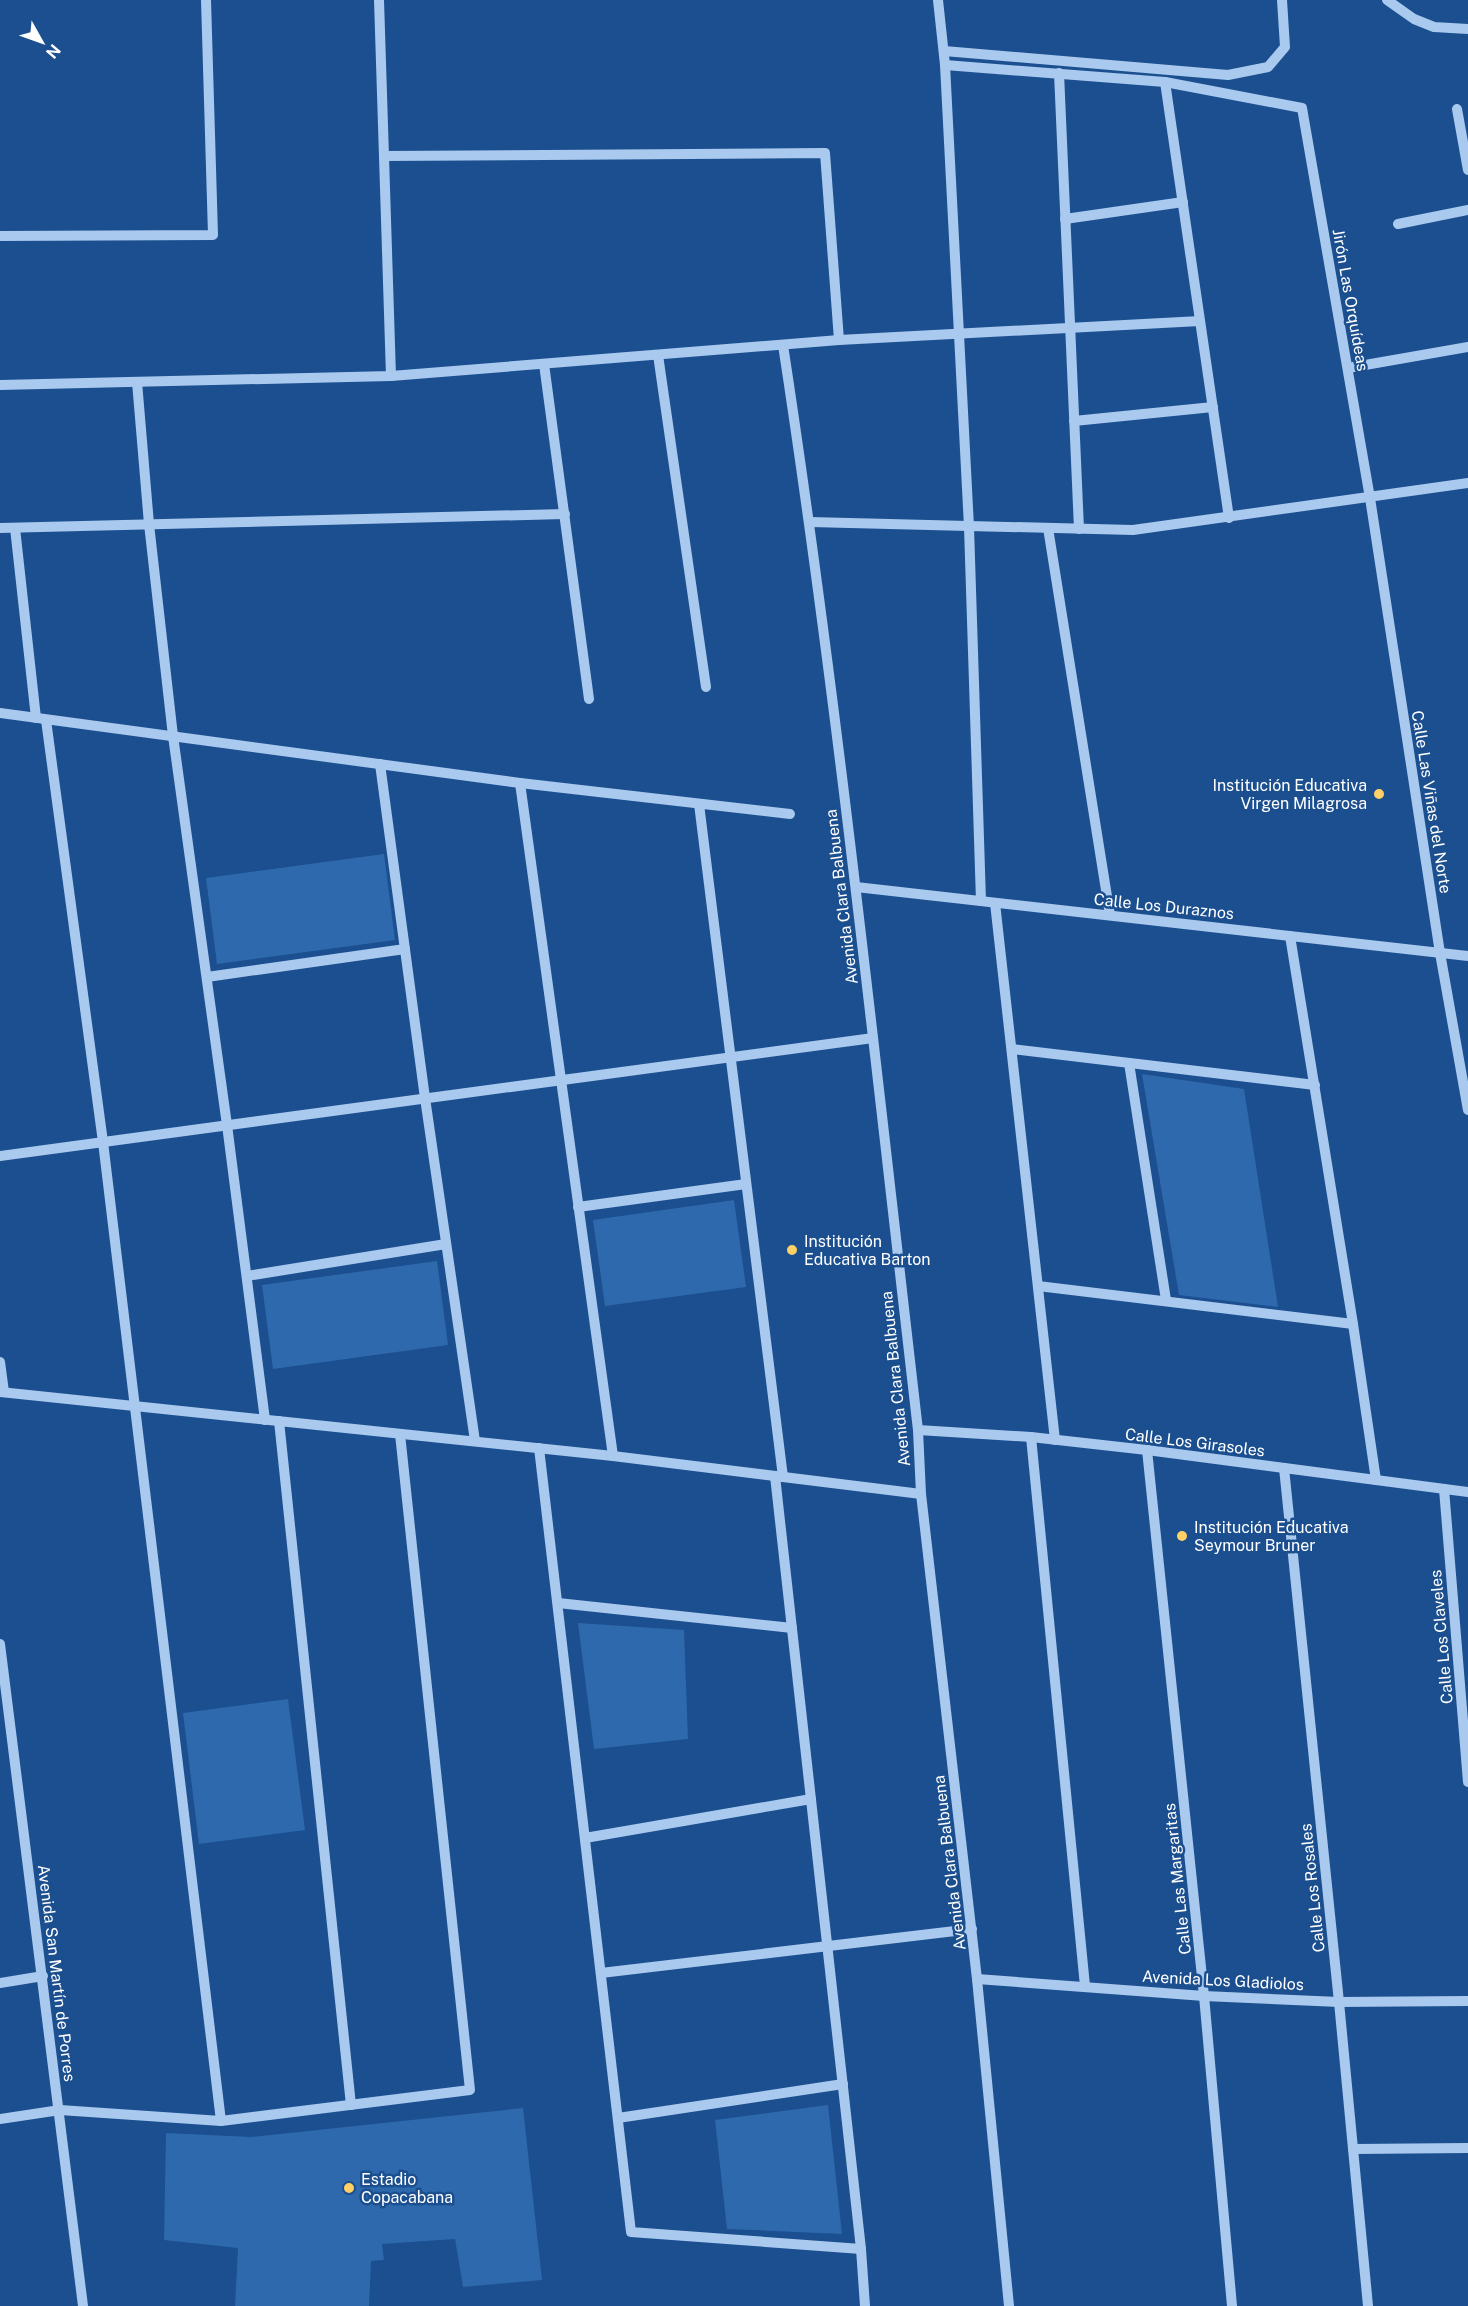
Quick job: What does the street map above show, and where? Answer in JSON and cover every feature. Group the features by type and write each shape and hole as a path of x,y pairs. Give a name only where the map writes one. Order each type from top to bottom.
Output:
{"street":[{"path":"0,236 213,235 206,0"},
{"path":"379,0 391,376"},
{"path":"938,0 945,65 969,527 981,901"},
{"path":"944,51 1228,75 1268,67 1285,47 1282,0"},
{"path":"1387,0 1414,19 1434,27 1468,29"},
{"path":"945,65 1165,82 1229,518"},
{"path":"1059,73 1079,529"},
{"name":"Jirón Las Orquídeas","path":"1165,82 1302,108 1370,498"},
{"path":"1457,110 1468,170"},
{"path":"384,156 825,153 839,340"},
{"path":"1065,219 1183,202"},
{"path":"1398,224 1468,210"},
{"path":"0,385 391,376 839,340 1200,321"},
{"name":"Avenida Clara Balbuena","path":"783,345 810,522 856,887 918,1430 921,1494 972,1929 1009,2306"},
{"path":"1347,368 1468,347"},
{"path":"658,355 706,687"},
{"path":"544,364 589,699"},
{"path":"137,382 148,524 174,736 265,1420"},
{"path":"1074,421 1213,407"},
{"path":"810,522 1133,530 1468,483"},
{"name":"Calle Las Viñas del Norte","path":"1370,498 1440,952 1468,1110"},
{"path":"0,528 565,514"},
{"path":"15,528 104,1142 221,2121"},
{"path":"1048,528 1110,915"},
{"path":"0,713 519,783 790,814"},
{"path":"380,764 475,1442"},
{"path":"519,783 613,1456"},
{"path":"699,804 746,1184 779,1477 792,1628 861,2249 865,2306"},
{"name":"Calle Los Duraznos","path":"856,887 1468,956"},
{"path":"995,903 1055,1440"},
{"path":"1290,936 1376,1480"},
{"path":"207,977 405,949"},
{"path":"0,1156 873,1038"},
{"path":"1012,1049 1315,1086"},
{"path":"1129,1063 1166,1300"},
{"path":"578,1207 746,1184"},
{"path":"247,1276 446,1244"},
{"path":"1038,1286 1353,1324"},
{"path":"0,1362 2,1392 613,1456 921,1494"},
{"path":"279,1421 351,2105"},
{"name":"Calle Los Girasoles","path":"918,1430 1030,1437 1147,1450 1468,1492"},
{"path":"0,2119 60,2110 221,2121 470,2090 400,1434"},
{"path":"1030,1437 1085,1986"},
{"path":"539,1448 631,2232 861,2249"},
{"name":"Calle Las Margaritas","path":"1147,1450 1204,1996 1232,2306"},
{"name":"Calle Los Rosales","path":"1284,1468 1368,2306"},
{"name":"Calle Los Claveles","path":"1444,1490 1468,1782"},
{"path":"558,1603 792,1628"},
{"name":"Avenida San Martín de Porres","path":"0,1644 3,1691 43,1976 83,2306"},
{"path":"585,1838 811,1799"},
{"path":"601,1973 972,1929"},
{"path":"0,1983 43,1976"},
{"name":"Avenida Los Gladiolos","path":"977,1979 1204,1996 1339,2002 1468,2001"},
{"path":"618,2118 843,2084"},
{"path":"1353,2149 1468,2148"}],"shaded area":[{"path":"384,854 395,940 217,964 206,878"},
{"path":"1142,1074 1244,1089 1278,1307 1179,1295"},
{"path":"734,1200 746,1287 605,1306 593,1220"},
{"path":"437,1261 448,1345 273,1369 262,1285"},
{"path":"578,1623 684,1630 688,1739 594,1749"},
{"path":"288,1699 305,1830 199,1844 183,1713"},
{"path":"828,2105 842,2234 727,2229 715,2120"},
{"name":"Estadio Copacabana","path":"523,2108 542,2280 463,2287 455,2239 382,2244 384,2260 371,2261 369,2306 235,2306 238,2248 164,2240 166,2133 251,2137"}],"place":[{"name":"Institución Educativa Virgen Milagrosa","path":"1379,794"},
{"name":"Institución Educativa Barton","path":"792,1250"},
{"name":"Institución Educativa Seymour Bruner","path":"1182,1536"},
{"name":"Estadio Copacabana","path":"349,2188"}]}
